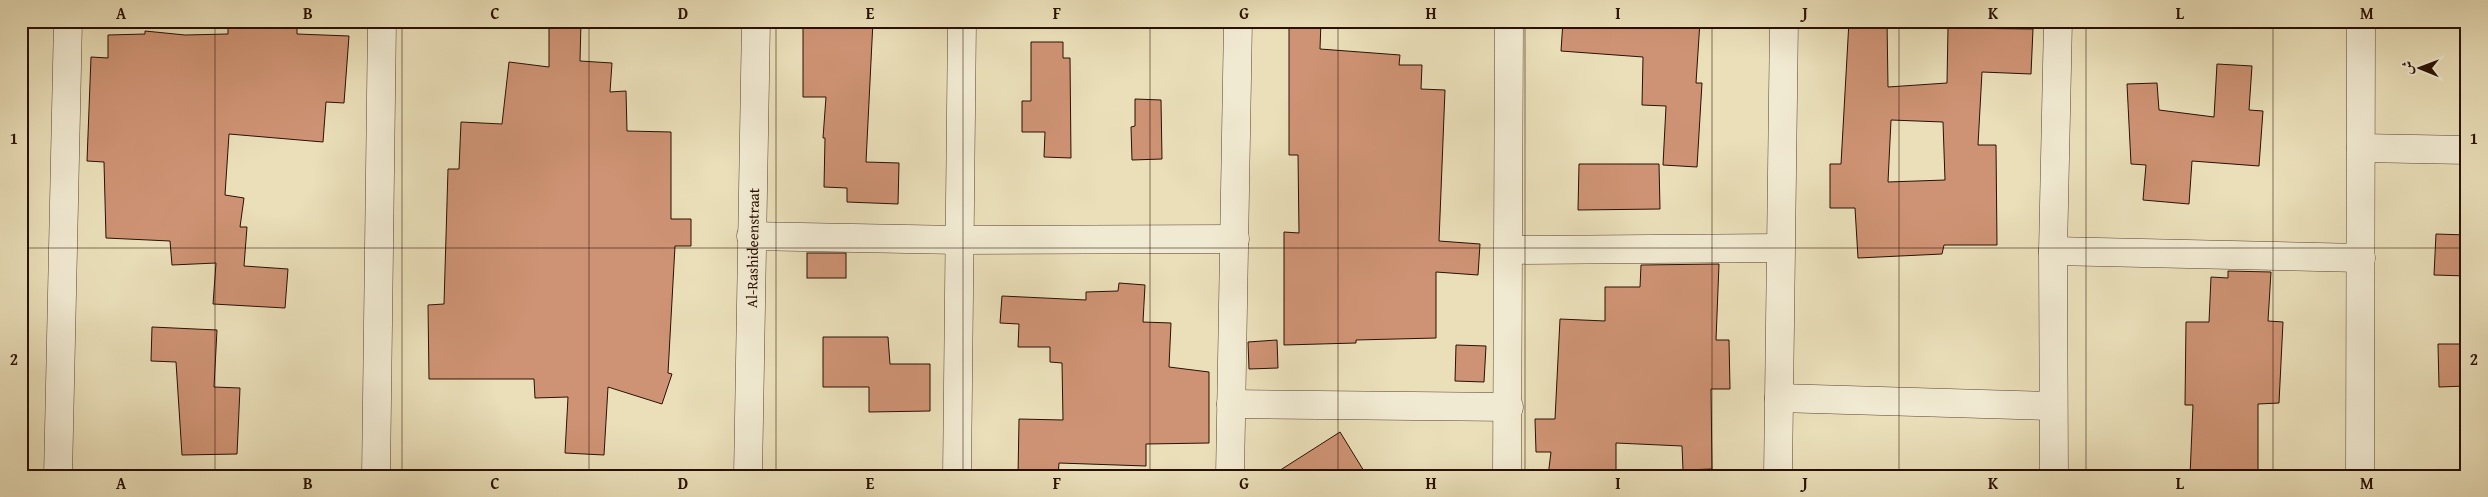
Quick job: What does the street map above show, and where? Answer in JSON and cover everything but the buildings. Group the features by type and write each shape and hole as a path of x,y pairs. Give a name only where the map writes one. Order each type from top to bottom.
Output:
{"street":[{"path":"58,476 68,21"},
{"path":"376,476 382,21"},
{"name":"Al-Rashideenstraat","path":"748,476 756,21"},
{"path":"957,476 962,21"},
{"path":"1230,476 1238,21"},
{"path":"1508,476 1509,21"},
{"path":"1778,476 1784,21"},
{"path":"2054,476 2053,251 2058,21"},
{"path":"2360,476 2361,21"},
{"path":"2361,148 2467,150"},
{"path":"751,236 959,240 1235,239"},
{"path":"1509,250 1780,248"},
{"path":"2053,251 2361,258"},
{"path":"1779,398 2053,406"},
{"path":"1231,404 1508,407"}]}
